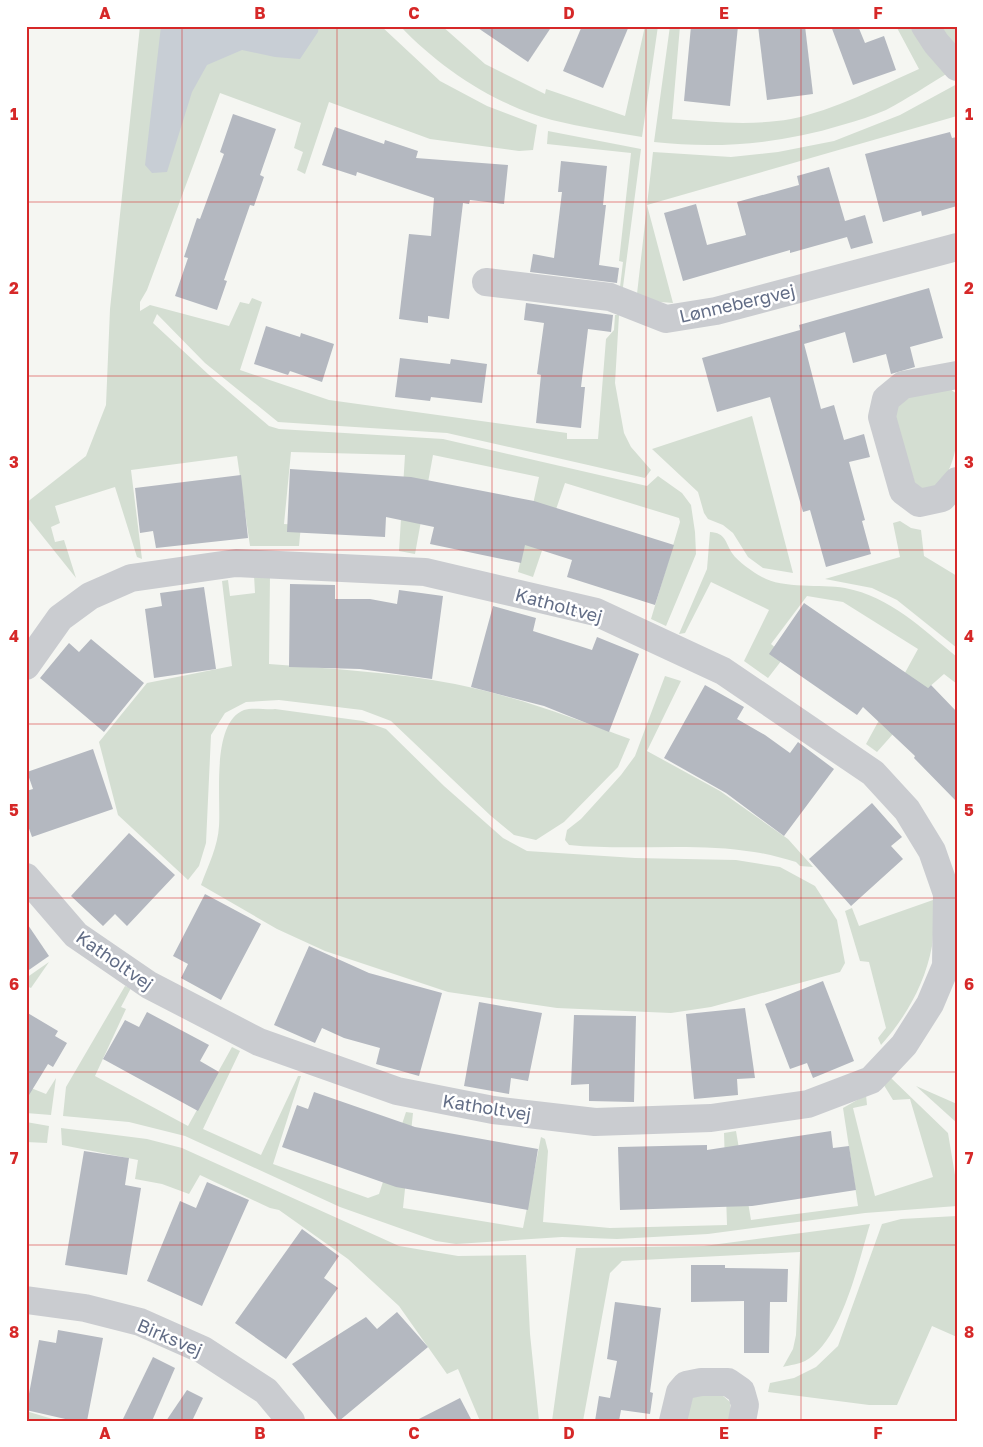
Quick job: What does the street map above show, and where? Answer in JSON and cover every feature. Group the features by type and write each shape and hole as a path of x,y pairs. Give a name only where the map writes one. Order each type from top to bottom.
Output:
{"street":[{"path":"925,26 936,43 957,67"},
{"name":"Lønnebergvej","path":"486,282 610,297 666,319 716,311 957,247"},
{"path":"957,375 903,385 886,399 882,417 903,491 920,503 942,498 957,481"},
{"name":"Katholtvej","path":"26,666 60,618 90,596 131,578 236,563 424,572 596,612 723,671 873,774 907,810 932,850 947,894 951,967 904,1045 871,1080 808,1104 711,1118 595,1122 493,1110 397,1091 258,1042 149,985 76,935 26,877"},
{"name":"Birksvej","path":"26,1300 85,1308 140,1322 203,1350 266,1391 291,1421"},
{"path":"673,1421 680,1392 686,1386 701,1382 728,1382 741,1391 745,1405 742,1421"}],"shaded area":[{"path":"140,26 381,26 440,81 487,106 537,125 533,150 519,151 430,139 329,102 305,174 297,170 303,152 294,148 301,123 220,93 147,290 140,302 140,311 150,305 229,326 240,302 249,304 252,298 262,302 240,370 329,400 567,433 567,439 598,439 606,339 614,330 615,315 619,315 615,383 624,433 631,447 651,470 645,478 447,433 278,422 205,363 157,314 153,323 208,374 269,426 279,429 443,439 647,486 658,476 682,493 691,505 695,532 696,554 666,626 651,619 680,522 679,518 565,483 533,577 518,572 539,477 433,455 415,554 399,551 405,455 291,452 284,524 301,525 299,546 250,546 237,456 131,470 142,559 137,557 115,487 55,506 60,523 51,527 55,542 64,540 76,578 28,518 26,503 86,456 106,405 110,309"},
{"path":"161,26 319,26 318,32 300,59 275,57 242,50 207,65 192,92 167,172 152,173 145,165"},
{"path":"400,26 442,26 485,64 545,94 546,89 625,116 645,26 658,26 642,137 552,120 510,105 489,95 451,70 433,57"},
{"path":"670,26 680,26 672,119 732,123 776,121 824,110 856,97 919,69 896,26 914,26 948,73 886,110 859,120 795,137 725,145 654,142"},
{"path":"938,26 957,26 957,49"},
{"path":"957,84 957,116 647,205 653,152 731,157 778,152 834,141 900,115"},
{"path":"548,131 641,149 623,287 620,287 623,262 619,261 631,153 547,144"},
{"path":"647,205 673,303 649,301 637,294"},
{"path":"950,389 957,394 957,434 951,466 938,491 918,493 892,410 911,396"},
{"path":"752,416 793,573 763,568 748,557 733,533 723,525 708,519 704,513 698,492 652,449"},
{"path":"900,521 911,528 921,530 924,556 957,576 957,648 897,600 872,588 825,579 900,557 893,523"},
{"path":"710,532 722,536 732,553 750,570 771,581 791,585 845,588 862,592 891,606 957,657 957,684 944,674 895,717 901,725 877,752 866,744 918,649 843,602 807,596 771,644 785,656 768,678 744,661 769,610 711,582 685,633 679,634 707,569"},
{"path":"254,575 270,575 269,664 363,671 432,680 522,701 630,739 618,767 564,822 536,840 514,835 491,816 391,721 362,710 279,700 246,702 225,713 211,735 206,843 199,866 188,880 118,815 99,742 147,683 232,666 222,581 228,580 230,596 255,593"},
{"path":"665,676 681,681 647,751 720,791 788,839 813,867 800,866 796,862 770,855 732,849 592,847 569,845 565,840 567,830 581,819 621,775 635,756"},
{"path":"275,709 363,721 386,729 444,786 503,838 527,851 635,858 736,860 780,867 815,886 837,920 845,963 840,972 711,1007 671,1013 557,1008 448,992 325,951 277,929 201,885 217,841 220,762 226,730 234,718 244,710"},
{"path":"933,900 932,946 925,974 899,1023 881,1045 878,1038 886,1028 869,962 860,961 845,911 852,908 859,926"},
{"path":"49,962 31,988 26,986 26,978"},
{"path":"125,986 131,988 121,1007 126,1009 95,1076 188,1126 232,1047 240,1051 203,1129 261,1155 298,1076 301,1076 273,1164 368,1198 379,1194 406,1112 413,1113 403,1208 523,1228 541,1137 545,1139 548,1151 543,1222 610,1228 727,1225 724,1133 736,1131 751,1220 858,1206 843,1108 866,1095 867,1105 853,1108 875,1196 933,1177 910,1099 893,1100 882,1082 890,1077 948,1133 957,1187 957,1206 865,1213 708,1234 617,1239 562,1237 456,1244 436,1241 340,1207 185,1136 129,1122 63,1116 66,1087"},
{"path":"56,1078 51,1115 26,1113 26,1086 46,1094"},
{"path":"916,1086 957,1104 957,1123"},
{"path":"26,1122 49,1126 47,1143 26,1142"},
{"path":"61,1128 147,1139 182,1148 399,1246 458,1256 526,1255 530,1334 539,1421 480,1421 458,1369 447,1374 399,1306 348,1259 279,1210 270,1208 200,1175 189,1194 162,1184 135,1179 138,1160 62,1145"},
{"path":"957,1216 957,1337 932,1326 897,1405 869,1405 768,1392 770,1383 794,1378 816,1367 838,1346 882,1224 901,1219"},
{"path":"870,1224 847,1300 829,1337 818,1351 805,1361 783,1367 793,1349 796,1335 800,1252 622,1261 610,1273 583,1421 552,1421 576,1248 704,1246"},
{"path":"701,1390 722,1395 730,1402 731,1414 729,1421 686,1421 693,1396"},
{"path":"26,1411 59,1421 26,1421"}],"building":[{"path":"475,26 552,26 528,62"},
{"path":"582,26 629,26 603,88 563,71"},
{"path":"691,26 738,26 730,106 684,101"},
{"path":"758,26 805,26 813,94 767,100"},
{"path":"831,26 858,26 865,43 884,36 896,70 853,85"},
{"path":"233,114 276,129 260,175 264,177 254,206 250,205 224,280 227,281 217,310 175,296 188,258 184,257 197,218 200,219 224,154 220,152"},
{"path":"335,127 384,144 385,140 418,151 416,158 508,165 504,204 470,200 469,204 463,203 449,319 428,316 428,323 399,319 409,234 431,236 434,198 357,172 356,176 322,165"},
{"path":"950,132 952,138 957,137 957,206 922,216 921,211 883,222 865,154"},
{"path":"561,161 607,166 603,205 606,205 599,265 619,268 617,283 530,272 533,254 554,258 562,192 558,192"},
{"path":"829,167 845,221 865,215 873,243 851,249 847,237 790,253 790,250 683,281 664,213 696,204 707,245 746,235 737,202 799,185 797,176"},
{"path":"929,288 943,338 910,347 915,367 891,374 886,354 853,363 845,332 804,344 821,409 834,405 844,440 864,434 870,457 849,462 865,520 862,521 871,554 826,567 810,510 803,512 770,397 717,412 702,358 800,330 799,325"},
{"path":"526,303 613,315 611,332 588,329 581,387 585,387 581,428 536,423 541,375 537,374 544,323 524,320"},
{"path":"266,326 300,337 301,333 334,344 322,382 290,371 288,375 254,364"},
{"path":"400,358 450,364 451,359 487,364 482,403 431,397 430,401 395,397"},
{"path":"290,469 411,477 534,501 674,545 655,605 567,577 572,560 525,545 521,563 430,544 434,527 386,517 385,537 287,532"},
{"path":"241,475 248,538 156,548 153,531 140,533 135,488"},
{"path":"290,584 335,585 335,599 370,599 397,604 399,590 443,596 432,679 360,669 289,667"},
{"path":"204,587 216,669 154,678 145,609 162,606 160,593"},
{"path":"804,603 928,688 931,685 957,712 957,802 914,758 915,756 863,707 857,715 769,654"},
{"path":"493,606 536,618 533,631 592,650 597,637 639,654 609,732 544,706 471,687"},
{"path":"91,639 144,683 104,732 40,678 69,643 79,652"},
{"path":"705,685 744,707 737,719 765,735 790,753 798,742 834,769 784,836 726,793 664,758"},
{"path":"93,749 113,809 32,837 26,820 26,791 33,789 27,772"},
{"path":"872,803 902,837 891,846 903,859 851,906 809,859"},
{"path":"129,833 175,875 127,926 115,914 103,926 71,896"},
{"path":"205,894 261,924 221,1000 181,978 188,964 173,956"},
{"path":"26,922 49,956 26,972"},
{"path":"309,946 369,973 442,993 419,1076 376,1064 380,1048 344,1038 322,1028 315,1043 274,1025"},
{"path":"823,981 854,1061 813,1078 807,1063 790,1069 765,1004"},
{"path":"479,1002 542,1013 528,1081 511,1078 509,1094 464,1086"},
{"path":"745,1008 755,1078 737,1079 738,1095 694,1099 686,1014"},
{"path":"26,1012 58,1031 55,1036 67,1043 53,1067 48,1064 26,1100"},
{"path":"147,1012 209,1045 200,1061 219,1072 198,1111 103,1059 125,1020 139,1027"},
{"path":"574,1015 636,1016 634,1102 589,1101 589,1084 571,1085"},
{"path":"314,1092 415,1127 538,1149 528,1210 396,1187 282,1147 297,1105 308,1109"},
{"path":"831,1131 833,1148 849,1146 856,1190 752,1206 620,1210 618,1147 707,1145 707,1150"},
{"path":"84,1151 129,1158 125,1185 141,1188 127,1275 65,1265"},
{"path":"207,1182 249,1200 202,1306 147,1281 180,1201 196,1208"},
{"path":"302,1229 339,1256 324,1278 338,1288 286,1359 235,1323"},
{"path":"691,1265 725,1265 725,1268 788,1269 787,1302 770,1302 769,1353 744,1353 744,1301 691,1302"},
{"path":"615,1302 661,1308 650,1392 653,1393 650,1414 621,1410 619,1421 595,1421 599,1396 610,1398 617,1361 607,1359"},
{"path":"397,1312 428,1347 339,1421 292,1364 366,1317 377,1329"},
{"path":"58,1330 103,1338 87,1421 74,1421 26,1410 39,1340 56,1343"},
{"path":"153,1357 175,1368 152,1421 122,1421"},
{"path":"187,1390 203,1398 192,1421 166,1421"},
{"path":"460,1398 472,1421 415,1421"}]}
